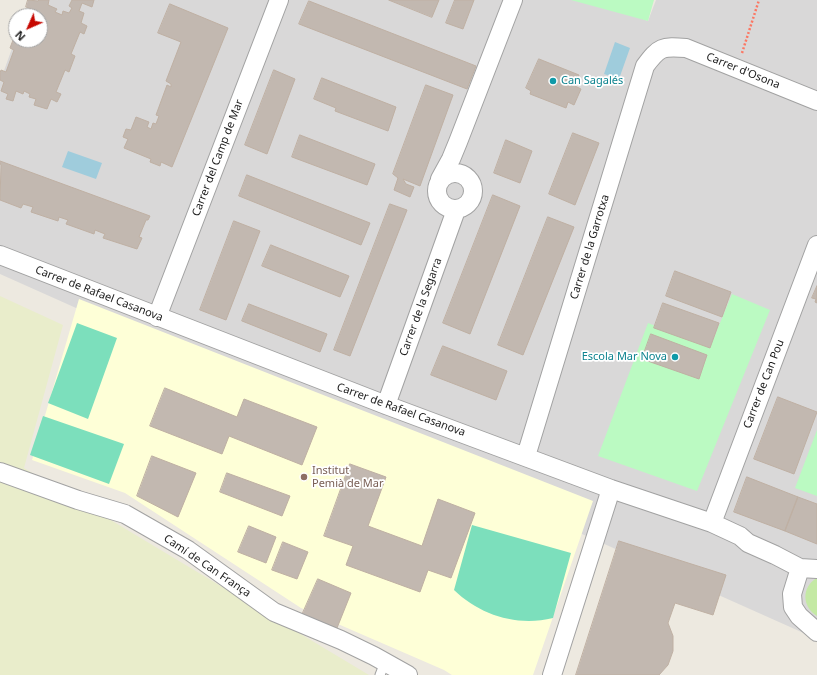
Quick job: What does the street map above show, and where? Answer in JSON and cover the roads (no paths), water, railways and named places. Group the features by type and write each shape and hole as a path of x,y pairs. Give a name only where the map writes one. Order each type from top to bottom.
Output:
{"street":[{"name":"Carrer del Camp de Mar","path":"157,317 279,0"},
{"path":"440,179 445,174 452,172 460,173 466,177 471,182 473,190 469,203 463,208 456,210 444,207 437,198 436,186 451,159 513,0"},
{"name":"Carrer d'Osona","path":"667,46 686,48 817,101"},
{"name":"Carrer de la Garrotxa","path":"526,456 645,66 654,53 667,46"},
{"name":"Carrer de la Segarra","path":"386,405 456,210"},
{"name":"Carrer de Can Pou","path":"712,523 817,245"},
{"name":"Carrer de Rafael Casanova","path":"0,256 386,405 612,489 712,523 740,536 748,543 808,569"},
{"name":"Camí de Can França","path":"0,472 78,500 125,514 188,550 274,612 341,640 382,668 408,675"},
{"path":"552,675 612,489"},
{"path":"808,569 792,594 793,607 799,616 817,632"}],"water":[{"path":"615,42 630,48 619,79 604,74"},
{"path":"68,151 102,163 96,179 62,167"}],"place":[{"name":"Can Sagalés","path":"553,81"},
{"name":"Escola Mar Nova","path":"675,357"},
{"name":"Institut Pemià de Mar","path":"304,477"}]}
